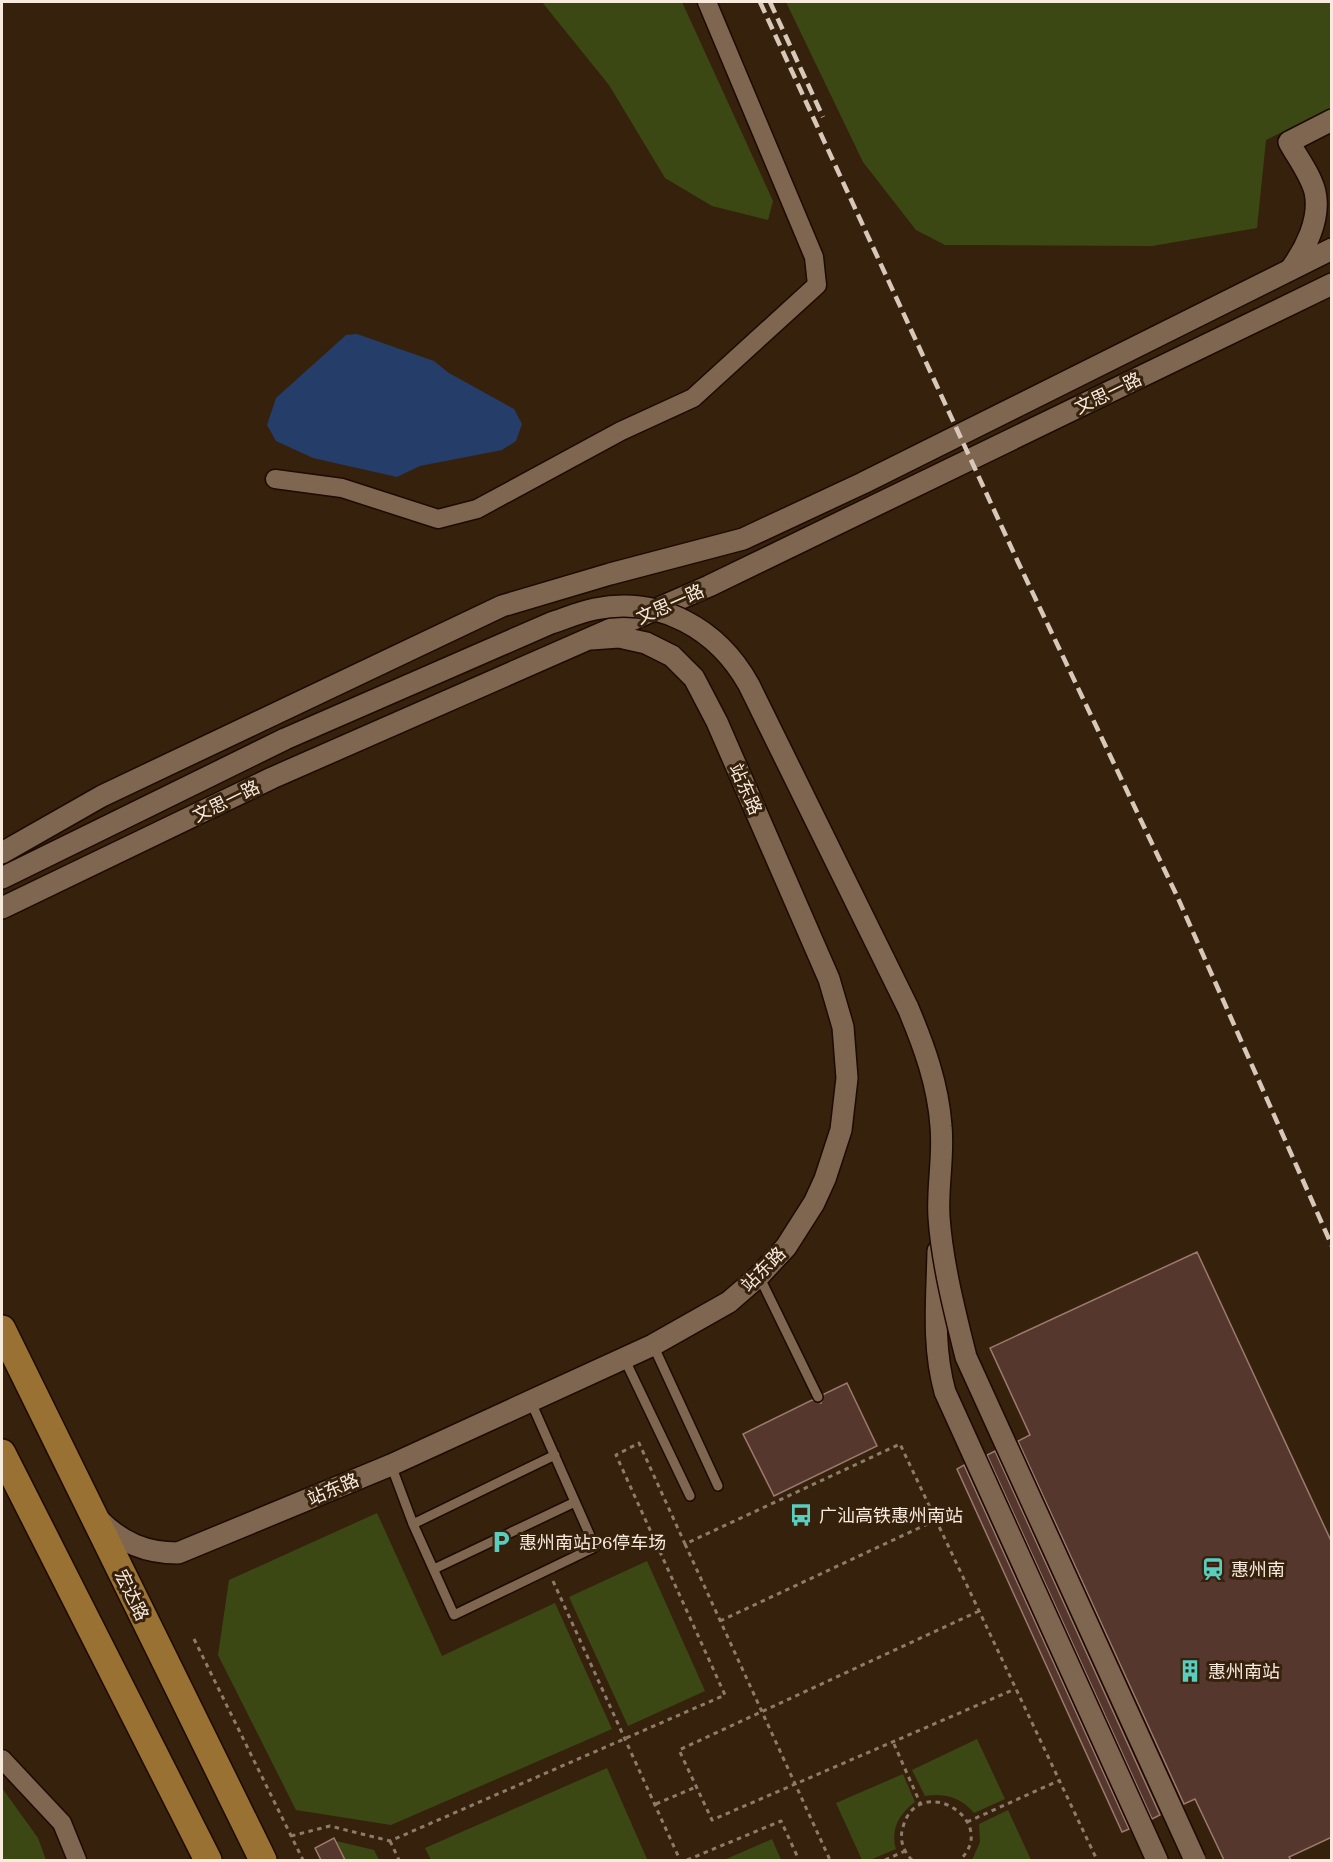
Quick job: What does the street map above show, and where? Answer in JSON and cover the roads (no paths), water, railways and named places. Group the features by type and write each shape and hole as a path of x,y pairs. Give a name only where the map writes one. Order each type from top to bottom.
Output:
{"main road":[{"name":"宏达路","path":"2,1329 263,1860"},
{"path":"2,1453 208,1860"}],"street":[{"path":"275,479 342,488 438,519 477,509 621,431 693,398 817,285 814,257 706,2"},
{"path":"1290,270 1306,245 1315,205 1315,192 1289,142 1332,120"},
{"name":"文思一路","path":"2,854 102,796 502,606 610,574 743,539 863,483 1332,249"},
{"name":"文思一路","path":"2,908 272,778 710,586 1332,284"},
{"path":"1304,297 1332,296"},
{"path":"2,878 285,739 551,624 593,609 622,606 651,608 669,613 702,630 729,655 749,686 908,1008 924,1046 935,1084 941,1127 935,1331 937,1363 945,1392 1157,1860"},
{"name":"站东路","path":"88,1505 108,1529 127,1542 148,1551 178,1553 391,1465 653,1345 729,1302 759,1276 801,1226 814,1203 834,1155 845,1104 846,1052 843,1027 829,979 717,722 694,678 672,656 646,643 619,637 591,639"},
{"path":"939,1217 957,1325 966,1357 1195,1860"},
{"path":"2,1760 62,1823 77,1860"}],"lane":[{"path":"759,1276 818,1397"},
{"path":"653,1345 718,1486"},
{"path":"624,1358 690,1496"},
{"path":"391,1465 413,1524 454,1614 595,1547 530,1401"},
{"path":"413,1524 555,1455"},
{"path":"434,1569 575,1502"}],"water":[{"path":"357,334 434,361 449,373 514,409 522,424 516,441 502,450 420,466 397,477 313,458 276,441 267,425 276,398 346,335"}],"railway":[{"path":"760,2 1018,562 1177,896 1332,1246"},
{"path":"770,2 823,117"}],"place":[{"name":"广汕高铁惠州南站","path":"801,1515"},
{"name":"惠州南站P6停车场","path":"501,1542"},
{"name":"惠州南","path":"1213,1569"},
{"name":"惠州南站","path":"1190,1671"}]}
